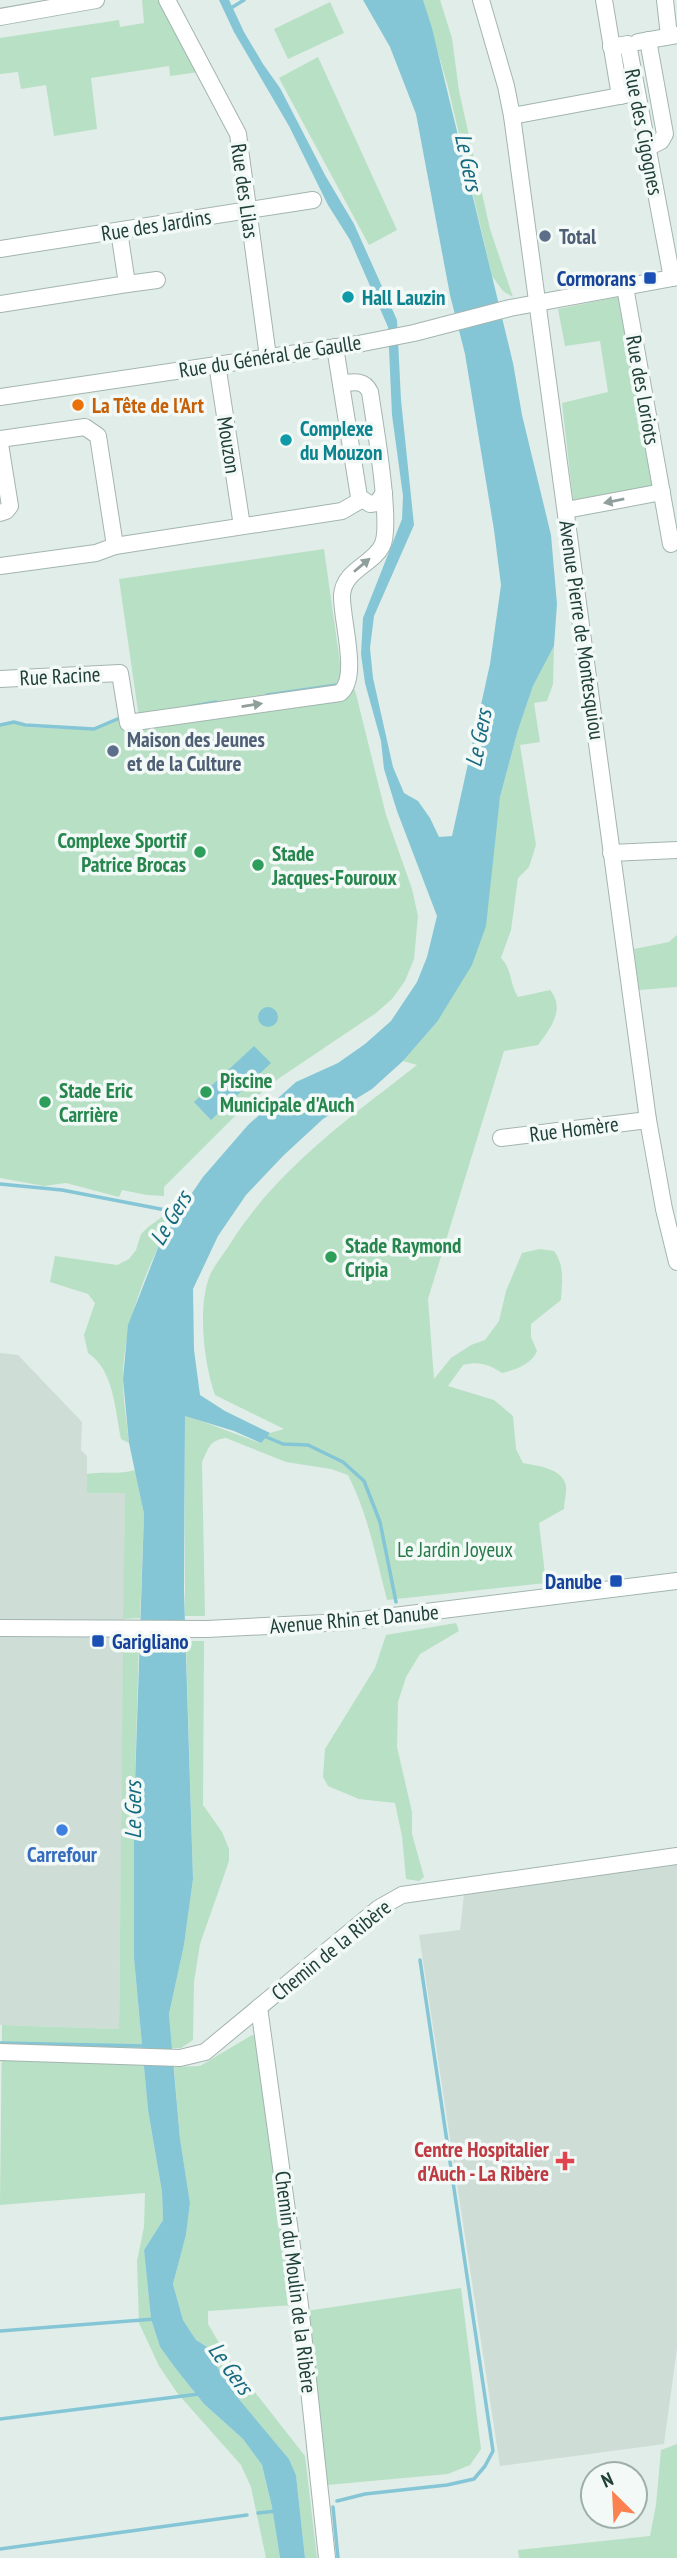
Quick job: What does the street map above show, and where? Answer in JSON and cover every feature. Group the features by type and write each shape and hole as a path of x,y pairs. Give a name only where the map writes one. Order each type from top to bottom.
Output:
{"street":[{"path":"0,17 96,0"},
{"name":"Rue des Lilas","path":"167,0 238,134 268,357"},
{"name":"Avenue Pierre de Montesquiou","path":"481,0 506,86 512,117 648,1119 664,1209 677,1262"},
{"name":"Rue des Cigognes","path":"604,0 620,45 628,94 647,148 674,278"},
{"path":"620,45 673,36 665,0"},
{"path":"647,148 662,141 665,134 648,40"},
{"path":"512,117 628,94"},
{"name":"Rue des Jardins","path":"0,249 313,200"},
{"path":"118,231 127,284"},
{"name":"Rue du Général de Gaulle","path":"0,397 376,340 510,308 674,278"},
{"path":"0,304 157,280"},
{"name":"Rue des Loriots","path":"625,287 671,544"},
{"path":"335,347 358,493 361,500 370,504 377,503 384,493 370,392 361,382 341,384"},
{"name":"Mouzon","path":"217,365 242,526"},
{"path":"0,439 85,427 94,432 98,436 115,546"},
{"path":"0,444 10,506 0,513"},
{"path":"566,510 662,492"},
{"name":"Rue Racine","path":"0,679 120,673 128,723 340,693 345,689 349,673 343,588 353,573 383,546 386,535 384,493"},
{"path":"0,566 96,553 115,546 342,511 361,500"},
{"path":"611,853 677,850"},
{"name":"Rue Homère","path":"501,1138 648,1119"},
{"name":"Avenue Rhin et Danube","path":"0,1626 29,1629 207,1629 345,1622 677,1581"},
{"name":"Chemin de la Ribère","path":"0,2052 180,2058 205,2052 379,1908 402,1895 677,1856"},
{"name":"Chemin du Moulin de la Ribère","path":"259,2007 300,2305 327,2558"}],"shaded area":[{"path":"0,1353 18,1355 82,1422 81,1450 87,1456 87,1492 125,1493 119,2029 0,2025"},
{"name":"Centre Hospitalier d'Auch - La Ribère","path":"677,1864 677,2348 664,2444 500,2466 419,1935 460,1930 464,1894"}],"green space":[{"path":"142,0 161,0 199,72 170,76 169,66 91,78 97,129 54,136 46,85 21,89 18,72 0,74 0,38 119,20 120,27 144,23"},
{"path":"423,0 440,0 452,38 459,91 490,229 513,297 503,291 492,276 448,87"},
{"path":"330,2 344,33 288,59 274,29"},
{"path":"318,57 397,230 369,245 279,78"},
{"path":"618,297 652,486 573,500 562,403 608,392 600,341 565,346 558,309"},
{"name":"Complexe Sportif Patrice Brocas","path":"324,549 342,677 355,690 386,815 412,889 418,916 414,959 405,981 392,999 376,1013 278,1079 242,1109 164,1187 164,1196 122,1190 119,1197 66,1183 44,1186 0,1178 0,726 14,723 25,727 95,730 116,720 139,718 119,579"},
{"name":"Le Jardin Joyeux","path":"554,646 553,684 547,701 534,703 540,742 520,745 536,845 529,867 518,878 511,930 501,958 518,997 550,990 557,1004 556,1012 551,1026 538,1045 504,1051 428,1299 434,1379 451,1358 471,1345 485,1340 499,1321 506,1291 522,1253 540,1249 554,1251 558,1257 562,1274 561,1300 531,1324 531,1337 537,1351 535,1356 522,1366 502,1373 483,1364 463,1365 448,1386 494,1400 513,1416 516,1449 523,1463 549,1469 564,1480 564,1509 539,1523 546,1583 387,1600 366,1520 348,1475 331,1469 286,1462 226,1438 213,1443 202,1462 205,1616 185,1616 185,1415 260,1443 270,1433 284,1429 215,1395 208,1368 203,1319 210,1275 249,1217 292,1168 340,1125 417,1065 403,1061 437,1022 492,857 500,797 518,730 533,686"},
{"path":"677,935 677,987 639,990 634,949 669,942"},
{"path":"179,1212 148,1270 128,1336 123,1379 129,1443 121,1439 108,1380 97,1360 88,1353 84,1335 95,1303 88,1294 50,1282 55,1256 117,1265 129,1259 136,1250 141,1234 147,1228 167,1213"},
{"path":"135,1470 144,1514 140,1618 123,1619 125,1493 87,1493 87,1474"},
{"path":"456,1623 459,1631 420,1654 406,1677 398,1702 397,1747 412,1812 412,1834 424,1877 419,1881 406,1879 402,1836 395,1803 359,1799 328,1786 323,1777 325,1749 375,1668 386,1635"},
{"path":"123,1640 139,1640 134,1813 134,1958 148,2110 162,2192 163,2220 144,2250 151,2319 160,2347 176,2369 204,2404 243,2439 262,2465 280,2558 266,2558 251,2487 241,2465 178,2394 159,2366 139,2323 137,2261 144,2227 145,2193 0,2205 2,2025 119,2029"},
{"path":"186,1641 204,1641 203,1805 222,1832 229,1849 229,1861 200,1944 194,1982 193,2040 181,2048 172,2048 169,2014 184,1945 193,1879"},
{"path":"252,2035 257,2037 294,2305 208,2311 208,2324 228,2358 305,2456 317,2558 305,2558 296,2475 289,2459 238,2398 218,2368 209,2348 196,2340 183,2320 173,2284 186,2235 190,2203 180,2139 174,2067 200,2066"},
{"path":"461,2288 481,2449 470,2465 448,2474 327,2485 306,2311"},
{"path":"677,2444 677,2558 519,2558 518,2550 650,2536 661,2450"}],"water":[{"name":"Le Gers","path":"219,0 229,0 244,32 280,88 354,224 397,320 401,400 414,525 374,616 370,648 373,678 393,767 404,793 418,801 439,837 452,836 490,664 501,585 465,354 450,295 416,114 390,47 363,0 423,0 432,28 513,363 522,415 551,535 557,604 554,646 533,686 500,797 486,926 472,965 437,1022 403,1061 372,1089 323,1119 246,1195 218,1236 193,1289 194,1350 200,1395 225,1411 270,1433 261,1443 234,1431 185,1416 184,1591 193,1879 184,1945 169,2014 180,2139 190,2203 186,2235 173,2284 183,2320 196,2340 209,2348 218,2368 238,2398 289,2459 296,2475 305,2558 280,2558 262,2465 243,2439 204,2404 176,2369 160,2347 151,2319 144,2250 163,2220 162,2192 148,2110 134,1958 134,1813 144,1514 129,1443 123,1379 128,1325 163,1235 203,1177 248,1125 296,1082 338,1063 391,1021 417,982 427,957 437,916 384,769 381,741 365,683 361,654 363,618 402,519 403,496 392,415 388,327 350,240 328,205 289,126 234,32"},
{"path":"268,1007 275,1010 278,1017 275,1024 268,1027 261,1024 258,1017 261,1010"},
{"path":"254,1046 271,1063 211,1120 194,1102"}],"waterway":[{"path":"231,8 244,0"},
{"path":"267,695 337,685"},
{"path":"188,707 216,702"},
{"path":"0,725 14,722 94,729 122,717"},
{"name":"Le Gers","path":"0,1184 62,1190 181,1213"},
{"path":"264,1436 283,1444 308,1445 343,1462 364,1481 380,1522 396,1602"},
{"path":"337,2501 365,2494 447,2485 474,2479 493,2451 420,1960"},
{"path":"0,2043 145,2046"},
{"path":"0,2331 155,2319"},
{"path":"0,2419 199,2394"},
{"path":"333,2507 338,2558"},
{"path":"258,2513 276,2511"},
{"path":"0,2549 247,2515"}],"place":[{"name":"Total","path":"545,236"},
{"name":"Cormorans","path":"650,278"},
{"name":"Hall Lauzin","path":"348,297"},
{"name":"La Tête de l'Art","path":"78,405"},
{"name":"Complexe du Mouzon","path":"286,440"},
{"name":"Maison des Jeunes et de la Culture","path":"113,751"},
{"name":"Complexe Sportif Patrice Brocas","path":"200,852"},
{"name":"Stade Jacques-Fouroux","path":"258,865"},
{"name":"Piscine Municipale d'Auch","path":"206,1092"},
{"name":"Stade Eric Carrière","path":"45,1102"},
{"name":"Stade Raymond Cripia","path":"331,1257"},
{"name":"Danube","path":"616,1581"},
{"name":"Garigliano","path":"98,1641"},
{"name":"Carrefour","path":"62,1830"},
{"name":"Centre Hospitalier d'Auch - La Ribère","path":"565,2161"}]}
